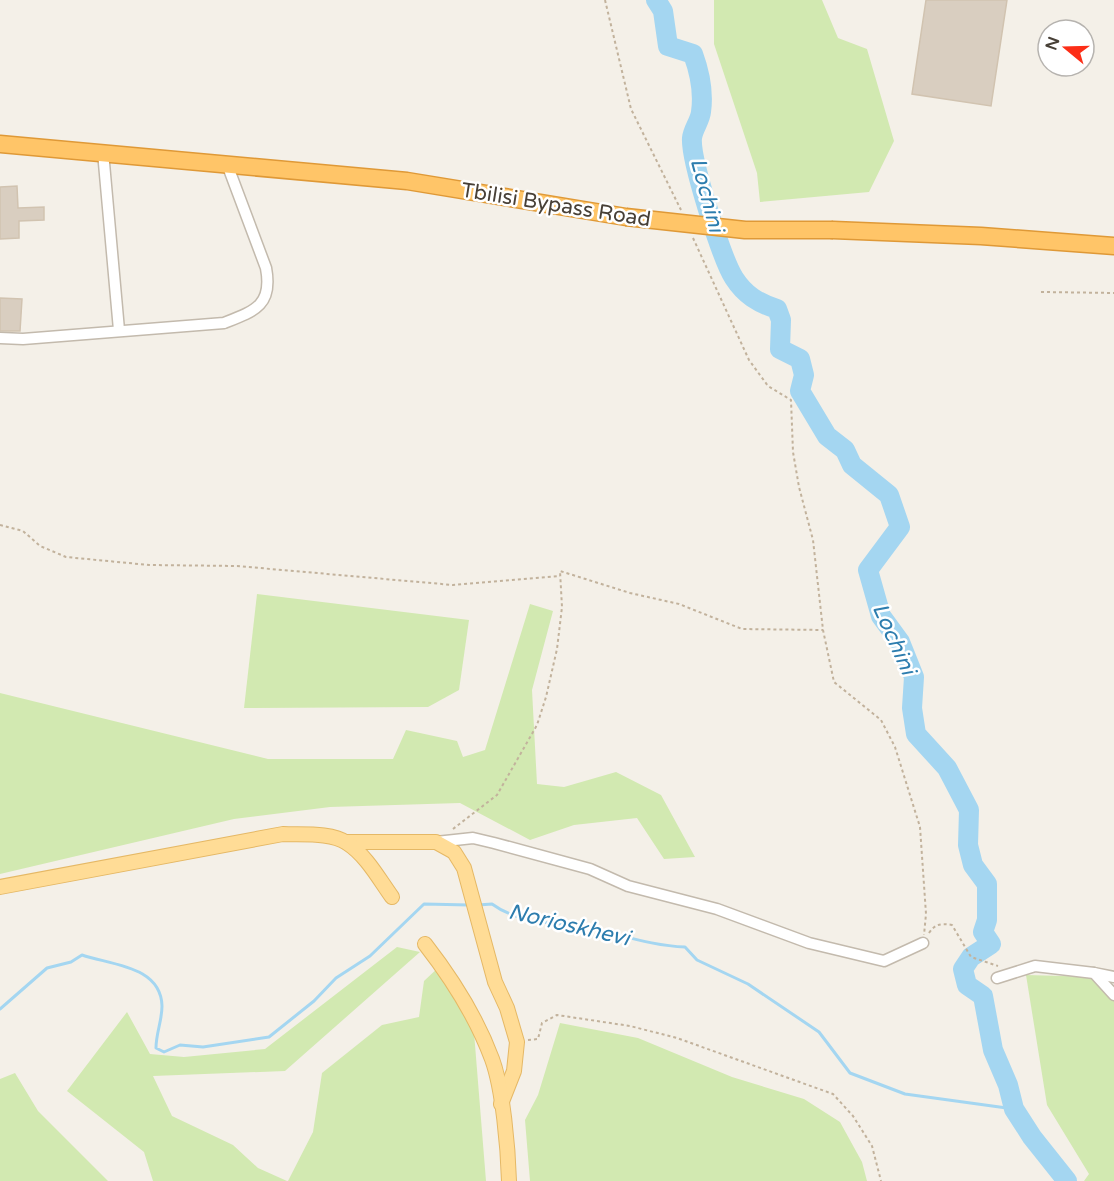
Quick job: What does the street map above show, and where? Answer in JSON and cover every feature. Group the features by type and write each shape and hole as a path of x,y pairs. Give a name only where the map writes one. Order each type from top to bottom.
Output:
{"highway":[{"name":"Tbilisi Bypass Road","path":"0,144 407,181 626,217 745,230 833,230 981,236 1114,246"}],"main road":[{"path":"0,887 283,834 323,836 346,842 436,842 454,852 464,868 495,982 507,1008 517,1042 514,1071 501,1104"},
{"path":"346,842 361,856 392,897"},
{"path":"425,944 456,983 493,1060 501,1104 509,1181"}],"street":[{"path":"103,152 119,330"},
{"path":"0,338 23,339 224,323 253,312 265,299 269,285 266,268 227,164"},
{"path":"436,842 473,838 494,843 590,869 628,886 717,909 810,943 884,961 923,943"},
{"path":"996,978 1035,966 1114,977"},
{"path":"1094,973 1114,995"}],"path":[{"path":"605,0 631,109 682,212"},
{"path":"689,230 749,360 768,386 791,400 799,487 813,540 823,630 834,682 880,720 895,747 920,827 926,914 923,943"},
{"path":"1041,292 1114,293"},
{"path":"0,525 23,531 40,546 66,557 149,565 237,566 453,585 561,576"},
{"path":"436,842 497,795 537,725 557,649 562,607 560,571 630,593 679,604 742,628 823,630"},
{"path":"923,943 933,927 943,923 952,925 971,957 1017,972"},
{"path":"517,1042 538,1038 542,1023 557,1015 630,1026 677,1038 833,1095 854,1116 872,1146 881,1181"}],"green space":[{"path":"714,0 822,0 838,38 867,49 894,141 869,192 760,202 757,173 714,44"},
{"path":"257,594 469,620 459,690 428,707 244,708"},
{"path":"530,604 553,611 532,690 537,784 564,787 616,772 661,795 695,857 664,859 637,818 574,825 530,840 460,803 330,807 234,819 0,874 0,693 268,759 393,759 406,730 457,741 463,757 485,750"},
{"path":"397,947 420,952 285,1071 153,1076 172,1116 233,1145 258,1168 287,1181 153,1181 144,1152 67,1091 127,1012 150,1054 184,1057 265,1049"},
{"path":"440,966 473,1020 486,1181 288,1181 313,1132 322,1073 382,1025 419,1017 424,981"},
{"path":"1026,975 1100,977 1114,1001 1114,1181 1084,1181 1089,1174 1047,1105"},
{"path":"560,1023 638,1038 732,1077 804,1099 840,1122 862,1162 867,1181 530,1181 525,1120 538,1095"},
{"path":"15,1073 38,1111 108,1181 0,1181 0,1079"}],"building":[{"path":"926,0 1007,0 991,106 912,94"},
{"path":"17,186 18,208 44,207 44,220 19,221 19,238 0,239 0,187"},
{"path":"0,298 22,299 20,331 0,331"}],"waterway":[{"name":"Lochini","path":"656,0 663,11 668,46 693,54 698,68 702,104 692,138 693,149 708,209 734,278 747,294 777,309 781,320 780,349 800,359 804,375 800,391 827,436 845,450 852,465 889,495 900,527 868,570 881,616 900,642 914,677 912,708 916,734 947,768 969,810 968,845 973,865 987,884 987,920 983,932 991,944 971,957 963,969 967,985 983,996 993,1050 1008,1085 1014,1109 1032,1137 1067,1181"},
{"name":"Norioskhevi","path":"0,1009 47,968 71,962 82,955 133,969 153,983 160,993 162,1006 156,1048 164,1052 180,1045 203,1047 269,1037 314,1001 336,978 370,956 424,904 469,905"},
{"name":"Norioskhevi","path":"478,905 492,904 528,920 594,929 651,943 685,947 697,960 748,984 819,1032 850,1073 905,1094 1014,1109"}]}
